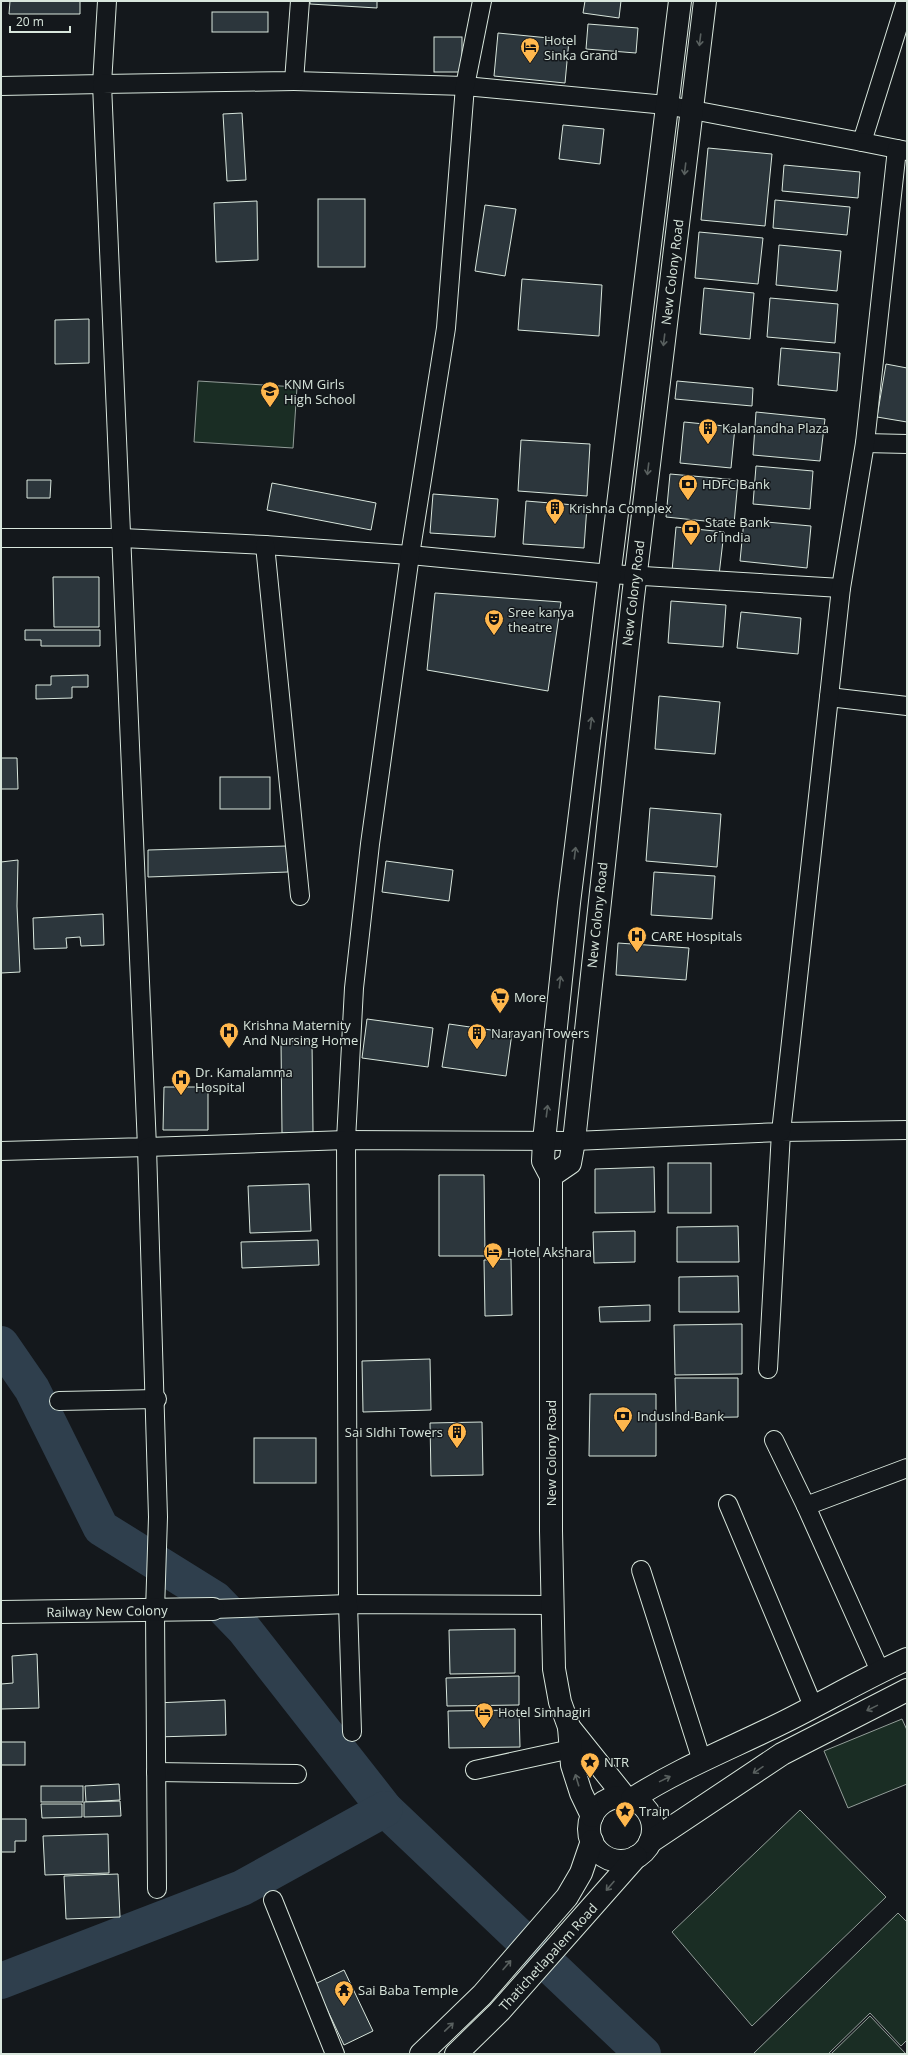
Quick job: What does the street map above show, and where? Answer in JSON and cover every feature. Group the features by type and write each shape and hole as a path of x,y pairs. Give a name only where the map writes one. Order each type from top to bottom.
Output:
{"main road":[{"name":"New Colony Road","path":"568,1727 560,1702 554,1669 552,1605 551,1176 543,1161 544,1141 569,903 680,1"},
{"name":"New Colony Road","path":"551,1176 570,1163 574,1140 635,575 705,1"},
{"name":"Railway New Colony","path":"1,1612 213,1609"},
{"path":"907,1659 880,1671 786,1721 628,1798 615,1798 605,1802 592,1816 590,1828 592,1840 597,1850 605,1857 621,1861 643,1850 782,1754 907,1690"},
{"path":"568,1727 572,1765 581,1793 592,1816"},
{"path":"568,1727 628,1798 643,1806 650,1816 653,1825 643,1850"},
{"name":"Thatichetlapalem Road","path":"421,2054 482,1995 567,1897 581,1873 592,1840"},
{"name":"Thatichetlapalem Road","path":"456,2054 499,2012 643,1850"}],"street":[{"path":"107,1 102,84 148,1147 156,1399 158,1550 155,1611 157,1889"},
{"path":"294,81 300,1"},
{"path":"352,1732 348,1604 346,1140 354,988 360,920 410,555 446,328 465,86 482,1"},
{"path":"862,142 906,3"},
{"path":"1,86 294,81 465,86 666,105 902,150 865,443 841,588 828,697 781,1132 768,1369"},
{"path":"865,443 907,444"},
{"path":"1,538 122,538 265,545 410,555 610,574 841,588"},
{"path":"265,545 300,896"},
{"path":"828,697 907,706"},
{"path":"1,1151 346,1140 544,1141 781,1132 907,1130"},
{"path":"59,1401 156,1399"},
{"path":"774,1440 806,1506 880,1671"},
{"path":"806,1506 907,1468"},
{"path":"728,1504 813,1706"},
{"path":"641,1570 702,1761"},
{"path":"213,1609 348,1604 552,1605"},
{"path":"475,1770 570,1749"},
{"path":"156,1772 297,1774"},
{"path":"273,1900 336,2054"}],"green space":[{"path":"198,381 297,387 293,448 194,442"},
{"path":"902,1719 907,1730 907,1784 848,1808 824,1751"},
{"path":"800,1810 886,1897 752,2026 672,1932"},
{"path":"898,1913 907,1922 907,2040 901,2046 870,2013 828,2054 753,2054"},
{"path":"870,2016 906,2054 831,2054"}],"building":[{"path":"10,1 80,1 80,14 9,14"},
{"path":"310,1 377,1 377,8 310,4"},
{"path":"585,1 621,1 619,18 583,13"},
{"path":"212,12 268,12 268,32 212,32"},
{"path":"588,24 638,28 636,53 586,49"},
{"path":"498,33 569,40 565,83 494,76"},
{"path":"434,37 462,37 462,72 434,72"},
{"path":"242,113 246,180 227,181 223,114"},
{"path":"563,125 604,129 600,164 559,159"},
{"path":"708,148 772,154 765,226 701,220"},
{"path":"784,165 860,172 858,198 782,191"},
{"path":"318,199 365,199 365,267 318,267"},
{"path":"775,200 850,207 847,235 773,228"},
{"path":"257,201 258,260 216,262 214,203"},
{"path":"485,205 516,209 505,276 475,271"},
{"path":"699,232 763,238 758,284 695,278"},
{"path":"779,245 841,251 837,291 776,285"},
{"path":"522,279 602,285 599,336 518,330"},
{"path":"704,288 754,293 750,339 700,334"},
{"path":"770,298 838,304 835,343 767,337"},
{"path":"89,319 89,363 55,364 55,320"},
{"path":"781,348 840,353 837,391 778,385"},
{"path":"886,364 907,368 907,422 877,417"},
{"path":"677,381 753,388 752,406 675,399"},
{"path":"756,412 825,419 820,461 753,455"},
{"name":"Kalanandha Plaza","path":"684,422 735,427 731,468 680,463"},
{"path":"521,440 590,444 587,496 518,491"},
{"path":"756,466 813,471 810,509 753,504"},
{"path":"670,474 738,480 734,524 666,517"},
{"path":"27,480 51,480 50,498 27,498"},
{"path":"272,483 376,503 371,530 267,510"},
{"path":"433,494 498,499 495,537 430,533"},
{"name":"Krishna Complex","path":"526,501 587,506 584,548 523,544"},
{"path":"744,520 811,526 807,568 740,561"},
{"path":"676,527 724,532 719,575 672,571"},
{"path":"53,577 99,577 99,627 54,627"},
{"name":"Sree kanya theatre","path":"435,593 561,602 548,691 427,670"},
{"path":"671,601 726,605 723,647 668,643"},
{"path":"741,612 801,618 798,654 737,648"},
{"path":"25,630 100,630 100,646 41,646 41,640 25,640"},
{"path":"88,675 88,687 72,687 72,698 36,699 36,685 51,685 51,676"},
{"path":"659,696 720,702 715,754 655,749"},
{"path":"1,758 17,758 18,789 1,789"},
{"path":"220,777 270,777 270,809 220,809"},
{"path":"650,808 721,814 717,867 646,861"},
{"path":"287,846 288,872 148,877 148,850"},
{"path":"18,860 17,906 20,972 1,973 1,862"},
{"path":"386,861 453,870 449,901 382,892"},
{"path":"654,872 715,876 712,919 651,915"},
{"path":"103,914 104,945 81,946 80,937 66,938 67,948 34,949 33,918"},
{"path":"618,943 689,948 686,980 616,975"},
{"path":"367,1019 433,1028 428,1067 362,1058"},
{"name":"Narayan Towers","path":"449,1024 512,1033 506,1076 442,1067"},
{"path":"281,1041 312,1041 313,1132 282,1133"},
{"path":"164,1087 208,1087 208,1130 163,1130"},
{"path":"668,1163 711,1163 711,1213 668,1213"},
{"path":"654,1167 655,1212 595,1213 595,1169"},
{"path":"439,1175 484,1175 485,1256 439,1256"},
{"path":"309,1184 311,1231 250,1233 248,1186"},
{"path":"738,1226 739,1262 677,1262 677,1227"},
{"path":"635,1231 635,1262 594,1263 593,1232"},
{"path":"318,1240 319,1265 242,1268 241,1242"},
{"path":"511,1259 512,1315 485,1316 484,1260"},
{"path":"738,1276 739,1312 679,1312 679,1277"},
{"path":"650,1305 650,1321 600,1322 599,1307"},
{"path":"742,1324 742,1374 675,1375 674,1325"},
{"path":"430,1359 431,1410 363,1412 362,1361"},
{"path":"675,1378 738,1378 738,1417 676,1418"},
{"path":"590,1394 656,1394 656,1456 589,1456"},
{"name":"Sai SIdhi Towers","path":"482,1422 483,1475 431,1476 430,1423"},
{"path":"254,1438 316,1438 316,1483 254,1483"},
{"path":"515,1629 515,1673 450,1674 449,1630"},
{"path":"37,1654 39,1708 1,1709 1,1684 13,1683 12,1656"},
{"path":"519,1676 519,1705 447,1706 446,1678"},
{"path":"225,1700 226,1735 156,1737 155,1703"},
{"name":"Hotel Simhagiri","path":"519,1710 520,1747 449,1748 448,1711"},
{"path":"1,1742 25,1742 25,1765 1,1765"},
{"path":"119,1784 120,1800 86,1802 85,1786"},
{"path":"41,1786 83,1786 83,1802 41,1802"},
{"path":"120,1801 121,1816 84,1817 84,1802"},
{"path":"41,1804 82,1804 82,1817 42,1818"},
{"path":"1,1819 26,1819 26,1841 15,1841 15,1852 1,1852"},
{"path":"108,1834 109,1873 45,1875 43,1836"},
{"path":"118,1874 120,1917 66,1919 64,1876"},
{"name":"Sai Baba Temple","path":"344,1970 373,2031 344,2045 315,1984"}],"waterway":[{"path":"1,1344 32,1389 101,1528 215,1599 244,1629 385,1809 643,2054"},
{"path":"1,1981 242,1888 385,1809"}],"place":[{"name":"Hotel Sinka Grand","path":"530,64"},
{"name":"KNM Girls High School","path":"270,408"},
{"name":"Kalanandha Plaza","path":"708,445"},
{"name":"HDFC Bank","path":"688,501"},
{"name":"Krishna Complex","path":"555,525"},
{"name":"State Bank of India","path":"691,546"},
{"name":"Sree kanya theatre","path":"494,636"},
{"name":"CARE Hospitals","path":"637,953"},
{"name":"More","path":"500,1014"},
{"name":"Krishna Maternity And Nursing Home","path":"229,1049"},
{"name":"Narayan Towers","path":"477,1050"},
{"name":"Dr. Kamalamma Hospital","path":"181,1096"},
{"name":"Hotel Akshara","path":"493,1269"},
{"name":"IndusInd Bank","path":"623,1433"},
{"name":"Sai SIdhi Towers","path":"457,1449"},
{"name":"Hotel Simhagiri","path":"484,1729"},
{"name":"NTR","path":"590,1779"},
{"name":"Train","path":"625,1828"},
{"name":"Sai Baba Temple","path":"344,2007"}]}
